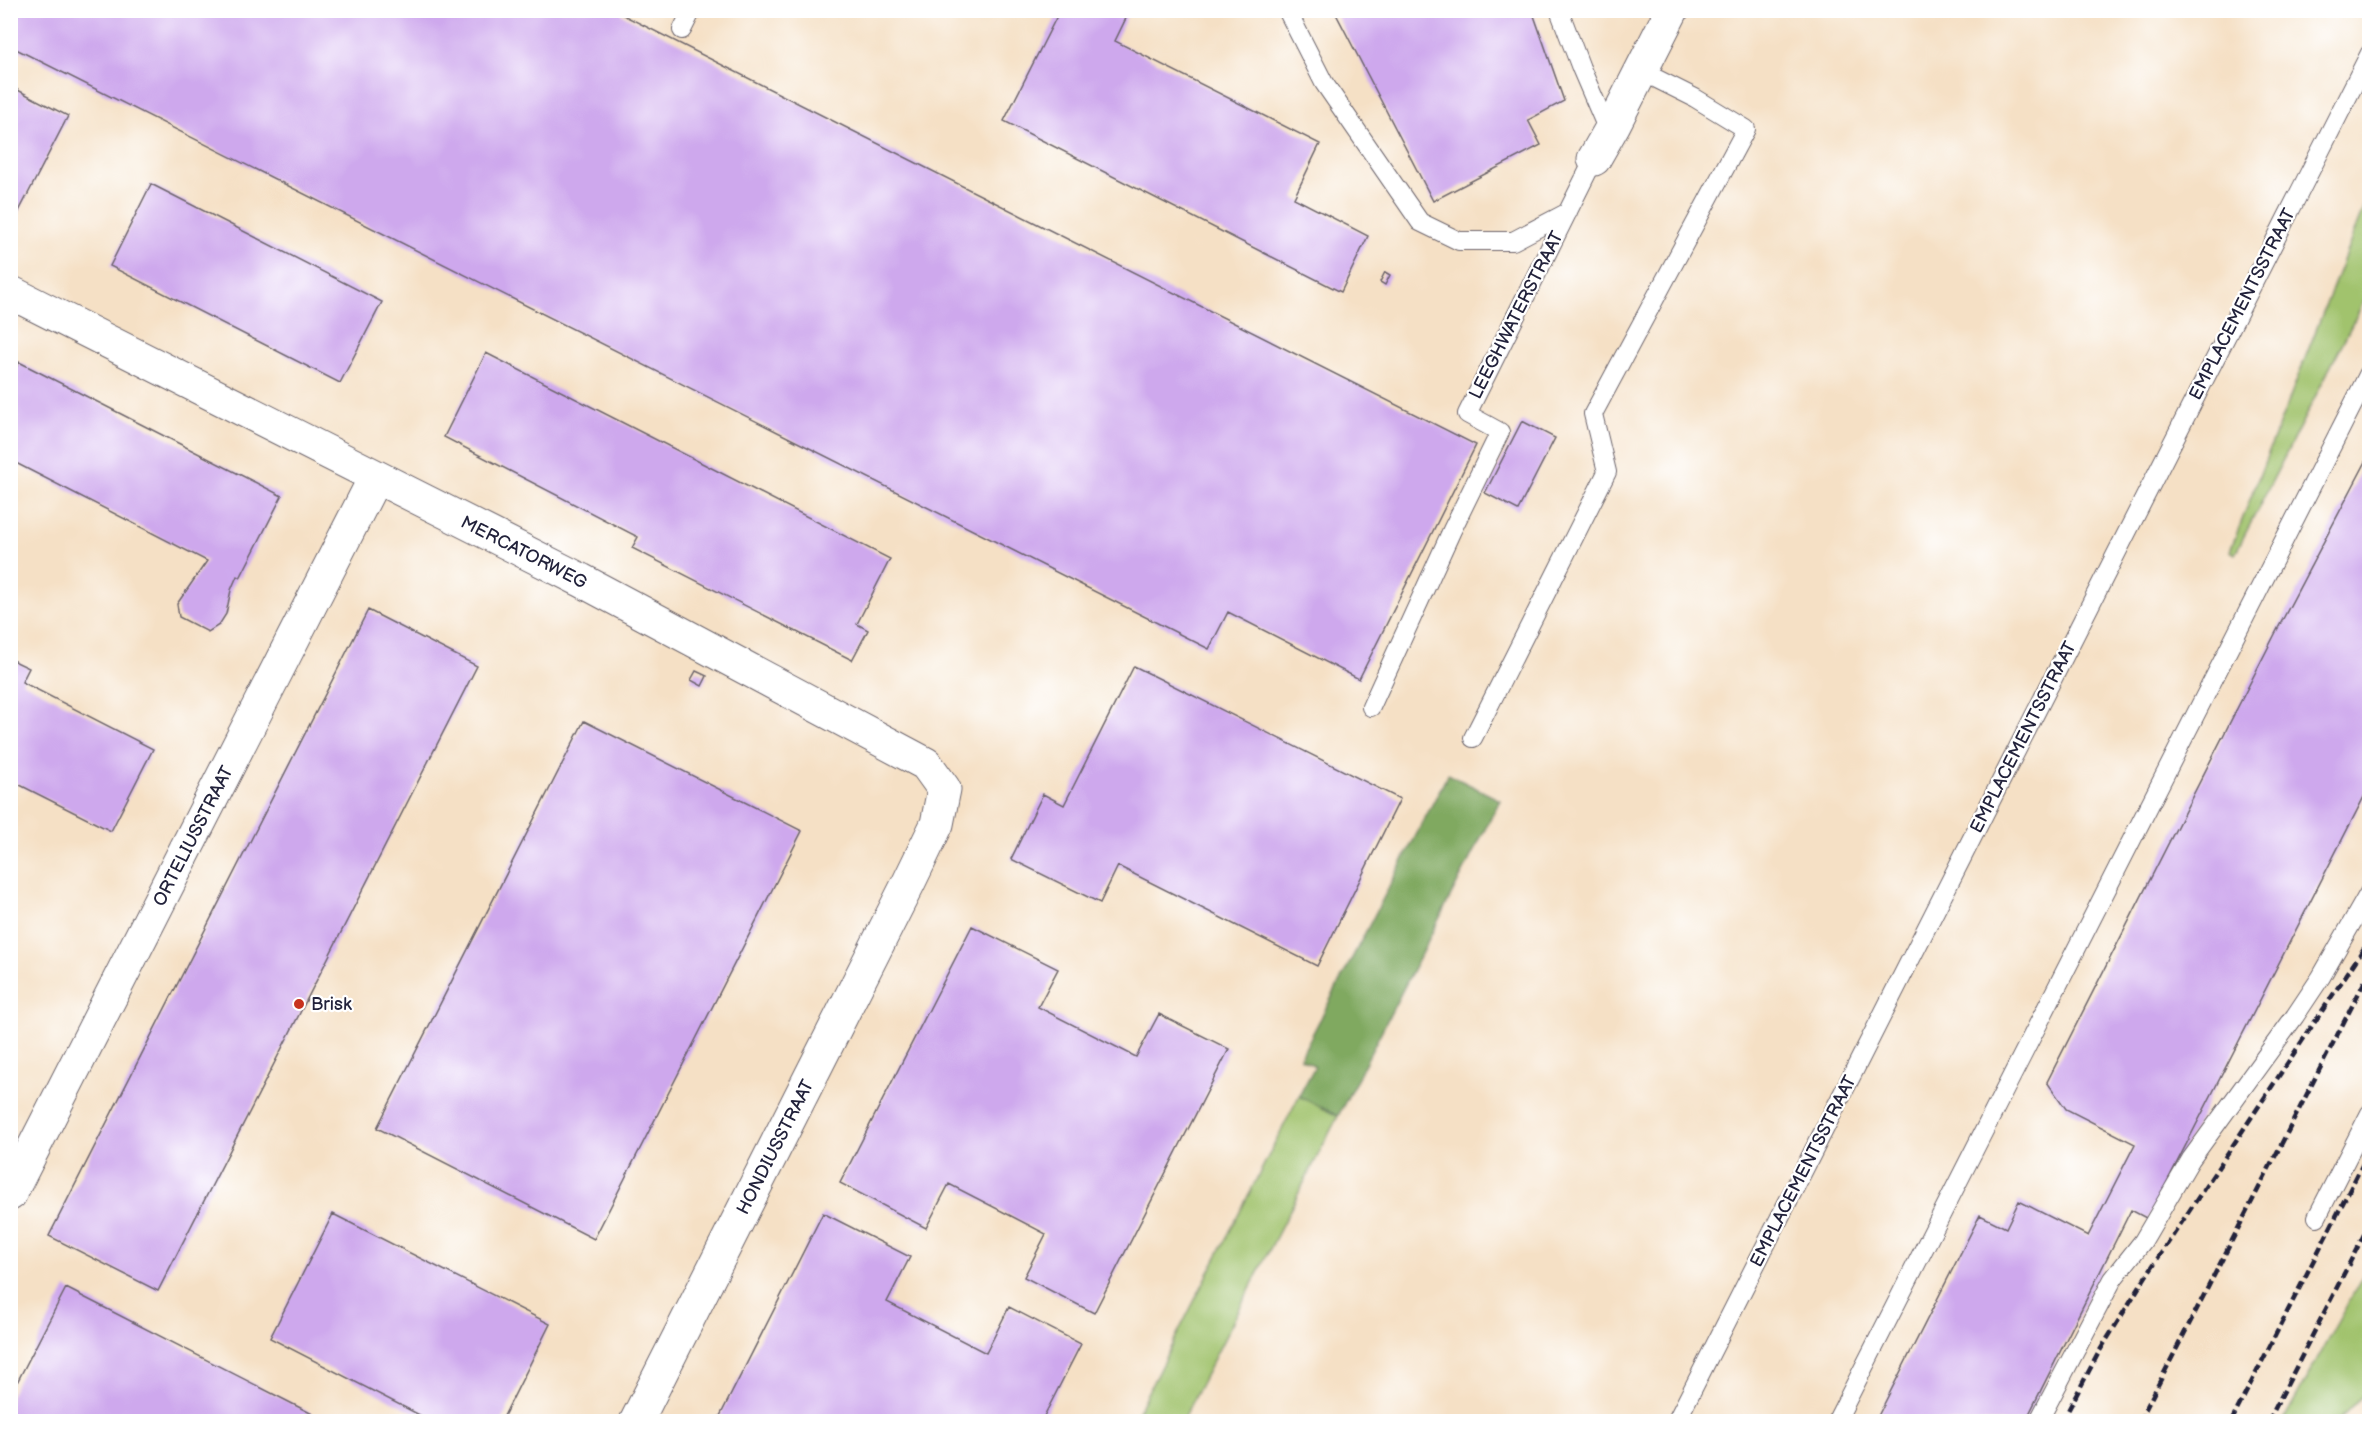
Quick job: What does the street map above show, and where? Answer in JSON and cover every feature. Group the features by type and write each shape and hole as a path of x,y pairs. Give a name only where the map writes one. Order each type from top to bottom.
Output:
{"street":[{"name":"LEEGHWATERSTRAAT","path":"1601,146 1672,10"},
{"name":"MERCATORWEG","path":"10,292 581,580 926,764 944,789 937,824 913,873"},
{"name":"ORTELIUSSTRAAT","path":"10,1194 375,478"},
{"name":"HONDIUSSTRAAT","path":"636,1422 913,873"}],"lane":[{"path":"682,30 692,10"},
{"path":"1287,10 1324,83 1420,222 1460,242 1513,240 1568,212"},
{"path":"1559,10 1581,68 1601,146"},
{"name":"EMPLACEMENTSSTRAAT","path":"1676,1422 2370,53"},
{"path":"1473,738 1606,472 1593,414 1746,129 1695,98 1641,71"},
{"name":"LEEGHWATERSTRAAT","path":"1371,707 1452,530 1500,432 1467,414 1601,146"},
{"path":"1836,1422 2370,371"},
{"path":"2038,1422 2113,1279 2143,1241 2191,1159 2321,977 2370,891"},
{"path":"2317,1217 2370,1113"}],"green space":[{"path":"2369,194 2369,291 2235,554 2230,551"},
{"path":"1448,774 1500,800 1338,1116 1299,1096 1315,1066 1300,1058"},
{"path":"1299,1096 1338,1116 1182,1421 1133,1421"},
{"path":"2369,1265 2369,1387 2339,1421 2283,1421"}],"building":[{"path":"10,10 623,10 621,14 1476,445 1359,679 1228,612 1209,649 10,46"},
{"path":"1060,10 1130,10 1115,41 1320,144 1294,198 1368,236 1341,292 1004,121"},
{"path":"1334,10 1532,10 1564,101 1528,120 1541,145 1433,201"},
{"path":"10,86 68,116 16,217 10,214"},
{"path":"151,184 382,302 340,383 110,266"},
{"path":"1385,272 1390,275 1385,285 1380,282"},
{"path":"486,353 890,559 857,624 868,630 852,660 632,548 638,537 444,437"},
{"path":"19,362 282,496 240,578 237,576 231,590 226,614 219,625 208,632 179,617 177,604 207,561 10,460 10,379"},
{"path":"1522,421 1555,438 1518,510 1485,493"},
{"path":"2370,454 2370,785 2148,1219 2131,1210 2025,1422 1875,1422 1980,1215 2006,1228 2019,1201 2088,1236 2135,1144 2066,1109 2047,1082 2275,634"},
{"path":"368,610 477,666 158,1291 49,1236"},
{"path":"10,659 29,668 22,682 153,749 111,831 10,780"},
{"path":"1134,666 1400,799 1317,966 1118,866 1100,903 1011,859 1043,794 1064,805"},
{"path":"696,671 707,676 702,686 691,680"},
{"path":"584,721 802,831 594,1239 377,1128"},
{"path":"972,926 1058,969 1038,1007 1136,1057 1159,1014 1229,1049 1094,1313 1024,1277 1046,1234 949,1184 926,1228 840,1183"},
{"path":"823,1213 910,1257 887,1302 986,1353 1009,1307 1081,1344 1041,1422 717,1422"},
{"path":"333,1214 550,1324 501,1422 433,1422 270,1338"},
{"path":"66,1288 328,1422 10,1422 10,1396"}],"railway":[{"path":"2062,1422 2099,1352 2146,1276 2370,939"},
{"path":"2139,1422 2370,971"},
{"path":"2231,1422 2370,1150"},
{"path":"2268,1422 2370,1223"},
{"path":"2357,1422 2370,1408"}],"place":[{"name":"Brisk","path":"299,1004"}]}
